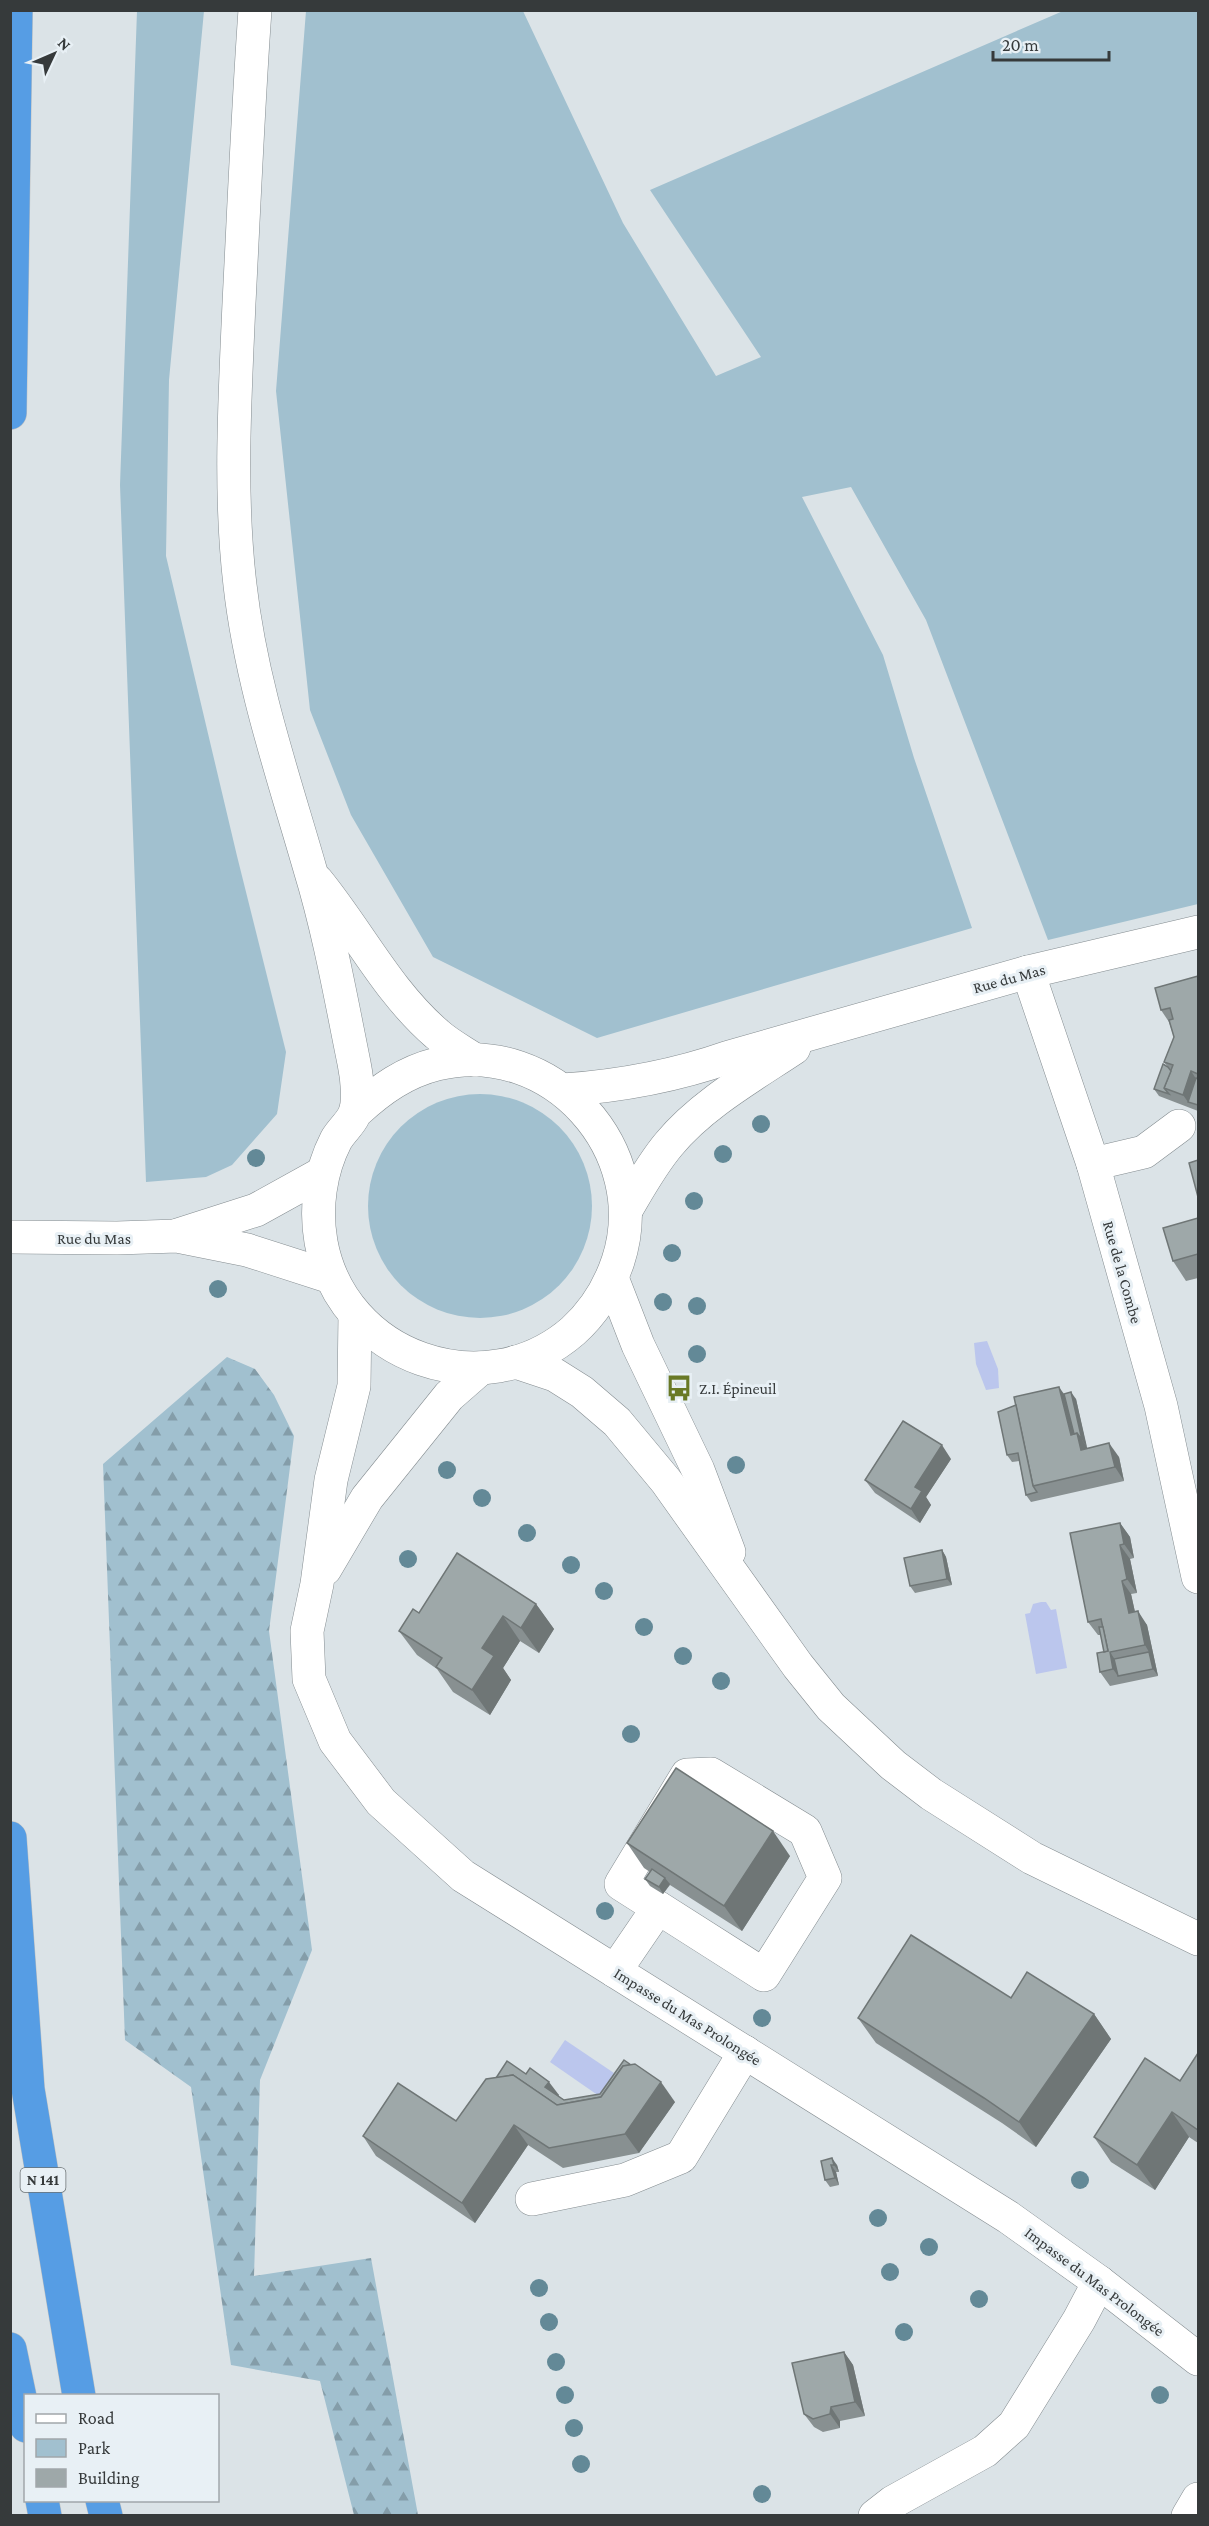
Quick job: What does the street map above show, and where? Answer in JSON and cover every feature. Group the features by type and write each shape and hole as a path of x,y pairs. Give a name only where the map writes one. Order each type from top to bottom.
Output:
{"highway":[{"path":"10,413 16,10"},
{"name":"N 141","path":"10,1838 28,2089 79,2394"},
{"path":"10,2349 24,2416"}],"street":[{"path":"255,10 234,402 239,584 253,672 281,776 312,874 355,1071 357,1111"},
{"path":"312,874 345,915 370,958 402,998 437,1035 475,1060"},
{"name":"Rue du Mas","path":"563,1090 598,1088 687,1071 820,1030 1028,972 1198,932"},
{"name":"Rue de la Combe","path":"1028,972 1093,1164 1161,1406 1198,1573"},
{"name":"Rue du Mas","path":"626,1210 671,1142 718,1099 820,1030"},
{"path":"475,1060 506,1064 536,1074 563,1090 589,1113 608,1143 621,1176 626,1210 623,1245 612,1278 596,1306 574,1330 547,1350 516,1362 481,1368 446,1366 412,1356 382,1339 355,1315 331,1277 321,1244 318,1209 323,1173 336,1140 357,1111 381,1089 410,1072 442,1063 475,1060"},
{"path":"1093,1164 1144,1152 1179,1126"},
{"name":"Rue du Mas","path":"177,1236 256,1210 323,1173"},
{"name":"Rue du Mas","path":"10,1238 177,1236 247,1250 331,1277"},
{"path":"612,1278 638,1345 698,1470 741,1584"},
{"path":"317,1584 331,1480 354,1386 355,1315"},
{"path":"516,1362 555,1376 582,1392 617,1422 666,1481 741,1584 767,1625 831,1707 893,1765 940,1800 1032,1858 1198,1939"},
{"path":"317,1584 367,1498 449,1396 481,1368"},
{"name":"Impasse du Mas Prolongée","path":"317,1584 307,1631 309,1679 335,1741 381,1802 463,1876 1008,2217 1099,2282 1198,2359"},
{"path":"711,1774 805,1831 825,1878 764,1975 658,1908 621,1884 687,1775 711,1774"},
{"path":"615,1971 658,1908"},
{"path":"532,2199 625,2180 681,2157 745,2052"},
{"path":"875,2516 893,2502 985,2451 1014,2425 1080,2320 1099,2282"},
{"path":"1188,2516 1198,2499"}],"green space":[{"path":"137,11 204,11 169,380 166,556 286,1052 277,1114 232,1165 206,1177 146,1182 120,485"},
{"path":"306,11 523,11 623,223 716,376 761,357 650,190 1063,11 1198,11 1198,904 1048,940 926,620 851,487 802,497 883,655 914,758 972,928 597,1038 433,957 351,815 310,710 276,391"},
{"path":"480,1094 502,1096 533,1107 559,1127 579,1153 590,1184 592,1206 590,1228 579,1259 559,1285 533,1305 502,1316 480,1318 458,1316 427,1305 401,1285 381,1259 370,1228 368,1206 370,1184 381,1153 401,1127 427,1107 458,1096"},
{"path":"227,1357 255,1369 274,1395 294,1436 269,1631 312,1950 260,2080 254,2276 371,2258 418,2515 354,2515 320,2381 231,2365 191,2087 125,2040 103,1464"}],"shaded area":[{"path":"987,1341 998,1369 999,1388 986,1390 976,1364 974,1343"},
{"path":"1046,1602 1051,1610 1056,1609 1067,1668 1036,1674 1025,1614 1030,1613 1033,1604"},
{"path":"565,2040 614,2073 599,2096 550,2062"}],"building":[{"path":"1198,976 1198,1074 1191,1071 1183,1095 1164,1088 1173,1065 1164,1062 1174,1037 1169,1020 1173,1019 1170,1008 1161,1010 1155,988"},
{"path":"1163,1064 1171,1071 1164,1088 1169,1094 1154,1089"},
{"path":"1196,1078 1198,1079 1198,1105 1188,1102"},
{"path":"1198,1160 1198,1197 1189,1163"},
{"path":"1198,1218 1198,1254 1173,1261 1163,1228"},
{"path":"1059,1387 1071,1435 1077,1433 1081,1450 1109,1443 1115,1467 1033,1486 1014,1397"},
{"path":"1071,1392 1082,1440 1077,1433 1074,1434 1064,1394"},
{"path":"1016,1405 1033,1486 1037,1492 1026,1495 1018,1453 1007,1455 998,1412"},
{"path":"903,1421 942,1445 915,1487 922,1491 911,1509 865,1480"},
{"path":"1120,1523 1124,1544 1120,1545 1127,1579 1122,1581 1129,1613 1138,1611 1145,1645 1110,1652 1113,1669 1100,1672 1097,1653 1108,1651 1101,1619 1088,1622 1070,1533"},
{"path":"942,1550 947,1579 910,1586 904,1558"},
{"path":"457,1553 536,1604 521,1628 503,1616 482,1648 494,1656 472,1690 436,1667 442,1658 399,1631 413,1609 419,1613"},
{"path":"1099,1627 1103,1627 1108,1651 1104,1652"},
{"path":"1149,1652 1153,1669 1118,1676 1114,1659"},
{"path":"676,1768 773,1831 724,1906 627,1843"},
{"path":"652,1869 665,1878 659,1887 645,1879"},
{"path":"911,1935 1011,1998 1027,1972 1094,2014 1019,2122 858,2018"},
{"path":"1198,2053 1198,2130 1172,2112 1137,2165 1094,2137 1145,2058 1180,2081"},
{"path":"624,2060 631,2065 623,2066 601,2097 557,2105 513,2075 496,2078 507,2061 526,2074 530,2068 549,2082 545,2087 564,2100 600,2094"},
{"path":"635,2064 661,2082 625,2134 549,2148 514,2125 462,2203 363,2136 398,2083 456,2121 486,2079 513,2075 557,2105 601,2097 623,2066"},
{"path":"832,2158 834,2165 831,2165 835,2178 825,2180 821,2161"},
{"path":"844,2352 855,2402 831,2407 830,2414 813,2419 804,2414 792,2363"}],"place":[{"name":"Z.I. Épineuil","path":"679,1388"}]}
